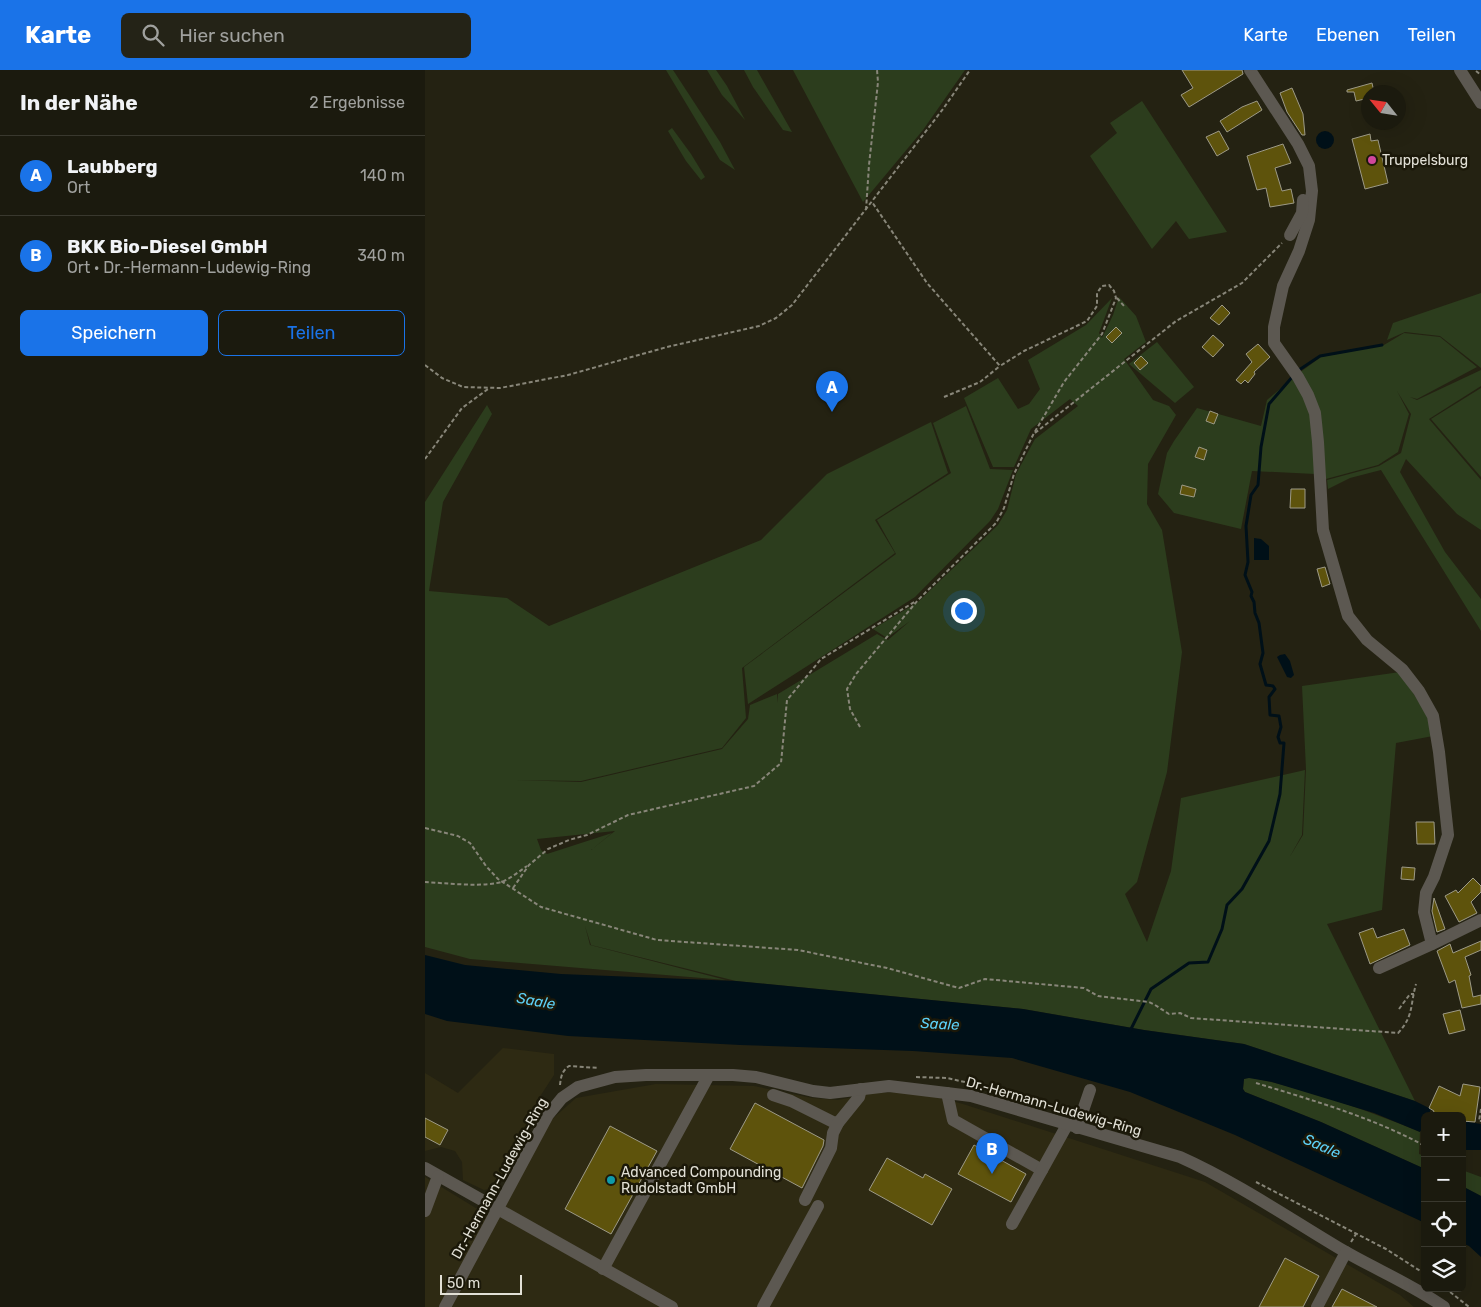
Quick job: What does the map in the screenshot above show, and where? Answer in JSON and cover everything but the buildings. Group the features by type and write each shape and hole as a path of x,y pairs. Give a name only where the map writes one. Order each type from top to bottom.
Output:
{"street":[{"path":"1250,70 1298,144 1309,166 1312,191 1309,220 1299,251 1283,286 1274,327 1274,343 1308,395 1315,413 1319,442 1323,530 1348,616 1367,640 1402,669 1419,691 1433,716 1448,835 1434,877 1426,893 1424,912 1432,944"},
{"path":"1460,70 1481,104"},
{"path":"1289,235 1303,213 1302,152"},
{"path":"1379,968 1481,920"},
{"name":"Dr.-Hermann-Ludewig-Ring","path":"445,1307 548,1116 562,1098 578,1087 615,1077 646,1075 756,1077 813,1091 830,1093 889,1086 971,1096 1181,1158 1212,1172 1346,1252 1407,1284 1444,1307"},
{"path":"603,1269 709,1075"},
{"path":"805,1200 831,1148 833,1133 838,1123 859,1097 861,1089"},
{"path":"1012,1224 1042,1170 1072,1126 1090,1090"},
{"path":"947,1093 953,1120 1042,1170"},
{"path":"773,1095 791,1100 838,1123"},
{"path":"425,1168 672,1307"},
{"path":"425,1211 438,1176"},
{"path":"763,1307 819,1206"},
{"path":"1317,1307 1346,1252"}],"path":[{"path":"866,210 878,82 877,70"},
{"path":"425,365 442,378 463,387 488,389 508,387 568,375 667,347 759,326 777,318 792,305 866,210 943,109 970,70"},
{"path":"1474,70 1481,75"},
{"path":"871,202 927,283 1000,366"},
{"path":"1033,435 1176,321 1242,282 1289,235"},
{"path":"944,397 980,382 1000,366 1024,351 1087,321 1097,306 1097,293 1102,286 1109,285 1124,306"},
{"path":"860,727 850,709 847,689 870,656 891,634 918,600 996,524 1004,508 1014,474 1033,435 1064,382 1102,334 1117,298"},
{"path":"425,459 462,408 488,389"},
{"path":"425,882 451,884 502,881 529,865 548,849 587,835 628,815 754,786 781,762 787,700 821,659 918,600"},
{"path":"425,828 458,836 470,843 498,879 541,907 657,940 798,950 887,968 959,988 985,979 1084,988 1098,996 1149,1002 1169,1014 1180,1012 1191,1018 1398,1032 1407,1024 1413,1005 1416,984"},
{"path":"513,888 529,865"},
{"path":"1399,1009 1411,994 1414,994"},
{"path":"566,1084 560,1089 561,1076 569,1066 599,1068 590,1072"},
{"path":"909,1076 947,1078 974,1084"},
{"path":"1256,1083 1375,1124 1421,1144"},
{"path":"1481,1109 1479,1121 1481,1122"},
{"path":"1251,1180 1386,1249 1421,1271"},
{"path":"1450,1292 1469,1307"}],"shaded area":[{"path":"503,1048 554,1054 554,1075 539,1098 539,1109 500,1178 493,1188 484,1190 463,1180 462,1162 455,1151 441,1147 425,1151 425,1073 458,1093"},
{"path":"656,1084 754,1086 812,1098 838,1100 874,1093 901,1092 929,1095 963,1104 1205,1182 1400,1295 1414,1307 425,1307 425,1177 497,1221 550,1121 576,1098"}],"green space":[{"path":"666,70 673,70 720,142 735,170 720,160"},
{"path":"707,70 716,70 745,120 722,95"},
{"path":"744,70 757,70 792,132 783,130 753,87"},
{"path":"793,70 965,70 923,130 863,202"},
{"path":"1142,101 1227,232 1189,239 1176,221 1152,249 1090,156 1117,133 1110,123"},
{"path":"672,128 705,177 701,180 686,161 668,131"},
{"path":"1481,293 1481,368 1440,336 1405,332 1387,340 1393,323"},
{"path":"1119,297 1136,316 1146,342 1124,359 1153,400 1169,406 1176,415 1148,464 1147,504 1162,530 1182,652 1167,772 1137,882 1125,894 1147,942 1171,871 1181,798 1305,770 1302,835 1289,858 1303,835 1306,769 1302,686 1400,672 1428,717 1433,736 1396,743 1382,910 1327,924 1415,1101 1244,1044 1144,1030 1023,1009 736,981 591,945 585,926 590,945 726,980 470,959 425,947 425,502 487,405 492,414 443,502 429,591 507,598 549,626 761,540 827,474 931,422 948,473 875,520 895,553 742,668 746,718 722,748 581,781 515,780 581,782 722,749 748,719 750,705 777,694 778,703 778,694 877,634 888,640 910,621 887,638 873,629 918,602 998,525 1007,510 1016,474 1035,439 1078,406 1070,399 1031,429 1014,467 993,467 964,398 998,378 1018,409 1029,404 1040,389 1028,360 1086,325 1112,298 1099,333 1102,338","holes":["615,831 591,850 612,833 547,854 541,850 537,839"]},
{"path":"1404,333 1440,337 1477,367 1417,399 1410,397 1417,400 1481,370 1481,386 1429,419 1481,480 1481,530 1457,514 1406,459 1400,472 1445,552 1481,599 1481,631 1381,470 1350,478 1328,489 1327,480 1379,466 1401,453 1411,414 1397,391 1409,414 1398,452 1378,465 1326,479 1299,373 1321,357 1384,345"},
{"path":"1157,342 1194,387 1175,403 1129,364"},
{"path":"1294,377 1312,413 1315,474 1252,471 1241,529 1174,513 1158,494 1167,453 1197,408 1261,426 1267,400"},
{"path":"1481,388 1481,477 1431,419"},
{"path":"966,406 990,469 1013,470 998,509 990,521 915,597 748,704 744,667 896,554 877,520 951,473 933,423"},
{"path":"1249,1077 1336,1100 1420,1132 1419,1154 1421,1155 1421,1167 1321,1122 1245,1092 1243,1089 1244,1079"},
{"path":"1466,1171 1481,1177 1481,1196 1466,1188"}],"water":[{"path":"1325,131 1331,134 1334,140 1331,146 1325,149 1319,146 1316,140 1319,134"},
{"path":"1254,538 1261,539 1269,546 1269,560 1254,560"},
{"path":"1285,654 1290,661 1294,675 1291,678 1287,677 1277,657"},
{"name":"Saale","path":"425,955 465,965 561,974 736,981 1023,1009 1144,1030 1244,1044 1415,1101 1431,1109 1430,1112 1421,1112 1420,1132 1374,1113 1272,1082 1249,1078 1244,1079 1243,1089 1245,1092 1321,1122 1421,1167 1421,1221 1235,1135 1130,1092 1012,1058 913,1051 740,1045 568,1036 447,1021 425,1014"},
{"path":"1466,1122 1481,1124 1481,1150 1466,1150"},
{"path":"1466,1188 1481,1196 1481,1257 1466,1245"}],"waterway":[{"path":"1299,370 1320,356 1382,345"},
{"path":"1130,1031 1151,989 1189,963 1208,962 1222,929 1227,905 1242,889 1269,841 1280,794 1284,743 1280,743 1278,737 1281,727 1279,716 1270,715 1269,697 1275,689 1273,686 1266,685 1260,664 1263,653 1259,623 1251,596 1252,592 1245,575 1248,562 1246,526 1251,495 1258,485 1261,447 1269,404 1294,375"}],"place":[{"name":"Truppelsburg","path":"1372,160"},
{"name":"Laubberg","path":"832,412"},
{"name":"BKK Bio-Diesel GmbH","path":"992,1174"},
{"name":"Advanced Compounding Rudolstadt GmbH","path":"611,1180"}]}
